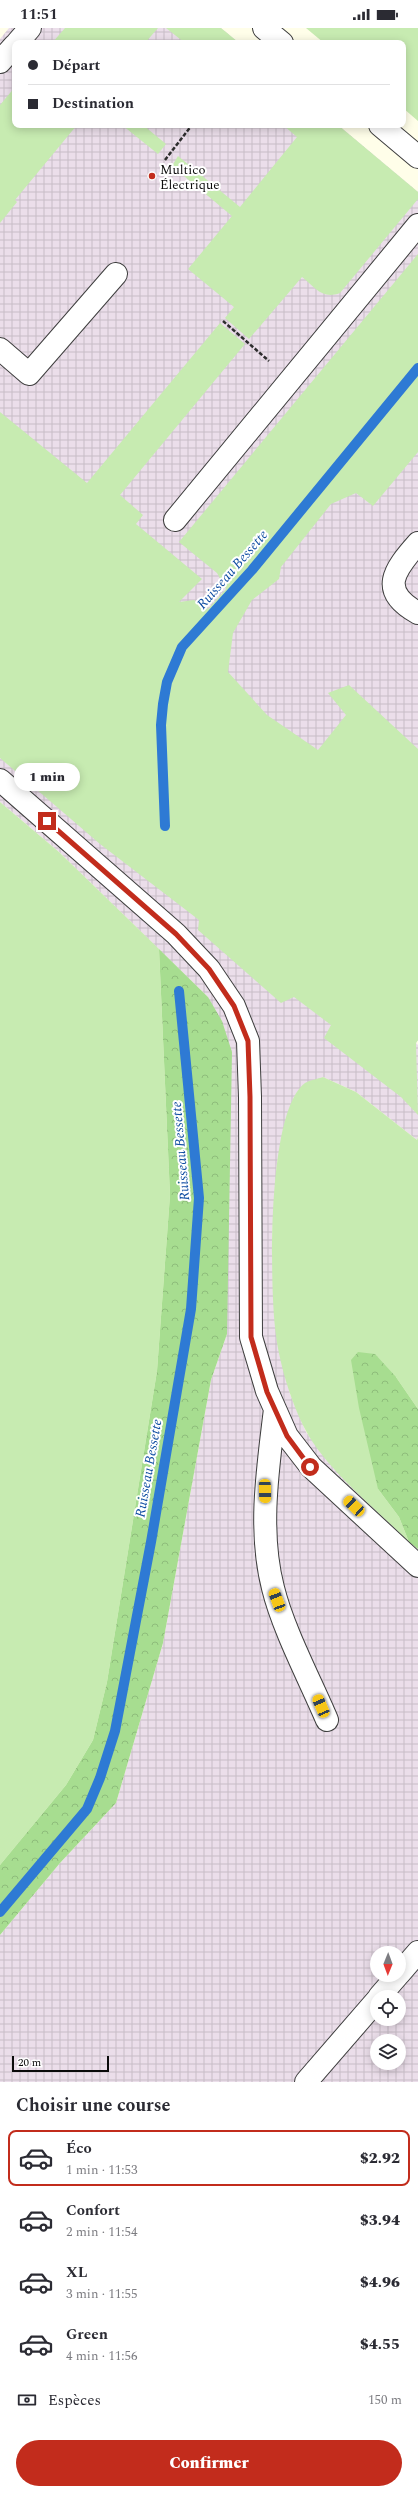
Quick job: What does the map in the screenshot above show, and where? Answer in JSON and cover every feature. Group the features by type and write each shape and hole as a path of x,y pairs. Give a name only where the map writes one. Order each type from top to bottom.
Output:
{"street":[{"path":"20,40 30,28"},
{"path":"0,62 12,48"},
{"path":"384,128 418,157"},
{"path":"175,520 418,225"},
{"path":"0,349 30,374 116,274"},
{"path":"418,543 398,567 393,585 394,592 404,605 418,613"},
{"path":"0,780 176,934 209,969 234,1006 248,1041 250,1097 251,1337 267,1392 287,1436 310,1467 418,1566"},
{"path":"275,1409 265,1491 266,1538 273,1588 327,1720"},
{"path":"406,1967 418,1952"},
{"path":"385,1990 393,1982"},
{"path":"306,2082 370,2008"}],"path":[{"path":"165,160 190,128"},
{"path":"223,321 246,341"}],"shaded area":[{"path":"9,28 221,28 235,40 12,40 12,128 342,128 418,192 418,1040 416,1043 418,1045 418,1137 417,1140 356,1092 323,1077 294,1097 287,1119 277,1163 272,1238 290,1394 306,1432 332,1466 418,1549 418,2082 0,2082 0,1935 60,1863 116,1803 163,1643 211,1380 227,1334 208,997 59,852 0,802 0,39"}],"green space":[{"path":"65,28 158,28 148,40 55,40"},
{"path":"166,28 221,28 236,40 181,40"},
{"path":"306,28 418,28 418,121 406,111 406,40 320,40"},
{"path":"12,91 12,128 75,128 15,200 17,202 0,223 0,105"},
{"path":"126,128 147,128 166,144 158,154"},
{"path":"286,128 342,128 418,192 418,199 340,293 334,295 323,294 302,277 249,339 225,318 234,307 188,269 232,216 172,166 178,156 240,207 297,137"},
{"path":"418,254 418,452 373,506 356,493 331,504 281,567 279,579 252,600 233,633 228,672 267,715 318,750 346,715 328,693 349,685 418,749 418,1040 416,1043 418,1115 401,1097 324,1038 331,1025 294,997 281,1003 198,930 199,920 100,844 0,758 0,412 87,483 220,323 245,344 120,495 143,515 136,524 202,579 179,602 194,600 208,609 226,589 217,573 179,542"},
{"path":"0,802 59,852 159,949 170,1195 157,1371 107,1682 93,1740 66,1785 0,1865"},
{"path":"159,949 208,997 222,1021 232,1052 227,1334 211,1380 163,1643 116,1803 60,1863 0,1935 0,1865 66,1785 93,1740 107,1682 157,1371 170,1195"},
{"path":"323,1077 356,1092 417,1140 418,1137 418,1409 396,1377 378,1489 399,1517 409,1542 339,1475 315,1446 295,1408 279,1353 275,1327 272,1273 272,1237 277,1160 284,1126 293,1100 305,1083"},
{"path":"358,1352 375,1354 396,1377 418,1409 418,1549 409,1542 399,1517 378,1489 359,1408 351,1360"}],"waterway":[{"name":"Ruisseau Bessette","path":"165,826 161,725 167,682 182,647 252,570 418,368"},
{"name":"Ruisseau Bessette","path":"0,1912 87,1809 100,1778 115,1731 151,1542 191,1309 199,1198 179,991"}],"place":[{"name":"Multico Électrique","path":"152,176"}],"route":[{"path":"47,821 176,934 209,969 234,1006 248,1041 252,1255 251,1337 267,1392 287,1436 310,1467"}]}
